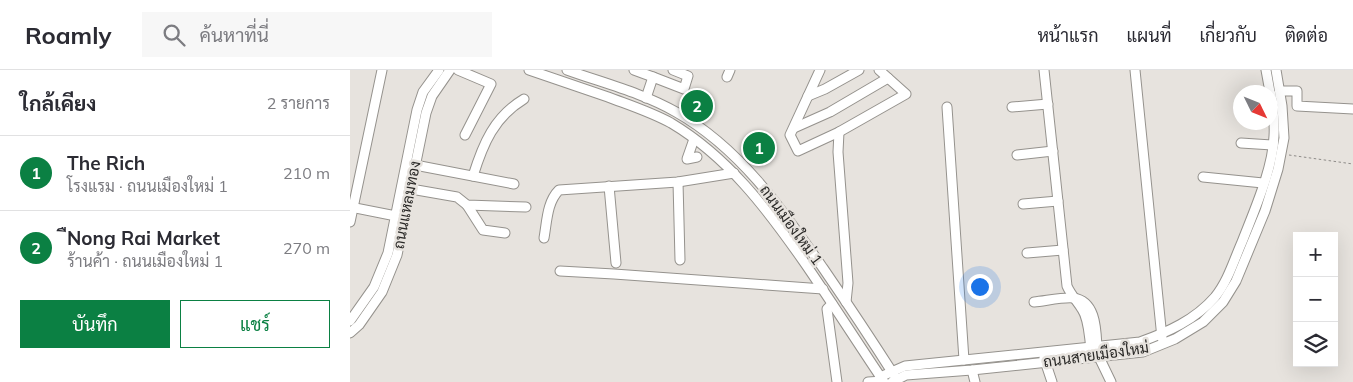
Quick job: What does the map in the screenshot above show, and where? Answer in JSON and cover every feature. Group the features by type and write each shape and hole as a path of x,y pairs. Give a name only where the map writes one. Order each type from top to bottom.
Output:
{"street":[{"path":"350,222 351,207 382,70"},
{"name":"ถนนแหลมทอง","path":"350,334 359,325 382,292 397,255 400,217 417,110 423,92 439,70"},
{"name":"ถนนแหลมทอง","path":"350,321 374,287 388,253 411,189 426,113 432,96 450,70"},
{"path":"458,70 491,84 465,134"},
{"name":"ถนนเมืองใหม่ 1","path":"529,70 641,109 670,123 694,138 734,173 777,224 832,304 889,381"},
{"name":"ถนนเมืองใหม่ 1","path":"567,70 646,98 676,112 702,128 735,157 760,182 787,216 891,371"},
{"path":"634,70 684,89 688,76 673,70"},
{"path":"820,70 790,135 798,151 839,132 906,94 880,70"},
{"path":"808,96 859,70"},
{"path":"1044,70 1067,286 1083,309 1094,347"},
{"path":"1136,70 1163,344"},
{"name":"ถนนสายเมืองใหม่","path":"1266,70 1269,85"},
{"name":"ถนนสายเมืองใหม่","path":"889,381 906,375 1143,352 1175,339 1203,322 1223,302 1236,282 1265,210 1278,169 1284,138 1280,91 1276,70"},
{"path":"646,98 653,78"},
{"path":"794,128 830,112 888,78"},
{"path":"1280,91 1297,91 1297,106 1353,109"},
{"path":"473,176 483,146 500,118 516,103 524,99"},
{"path":"1012,107 1048,104"},
{"path":"947,107 964,360"},
{"name":"ถนนสายเมืองใหม่","path":"889,381 891,371 905,366 1140,342 1171,331 1197,314 1215,296 1227,277 1256,207 1273,145 1273,130"},
{"path":"839,132 838,152 848,284 846,302"},
{"path":"694,138 687,158 697,157"},
{"path":"1241,143 1273,145"},
{"path":"1017,155 1053,150"},
{"path":"416,165 514,184"},
{"path":"544,238 550,202 559,190 678,182 734,173"},
{"path":"1203,177 1263,184"},
{"path":"678,182 680,260"},
{"path":"609,186 616,263"},
{"path":"411,189 457,197 467,205 483,230 505,233"},
{"path":"1023,204 1058,201"},
{"path":"467,205 526,207"},
{"path":"351,207 400,217"},
{"path":"1027,253 1063,250"},
{"path":"560,272 623,274 823,289"},
{"path":"1034,302 1074,298"},
{"path":"832,304 827,309 837,382"},
{"path":"1039,353 1047,382"},
{"path":"1098,357 1111,382"},
{"path":"1042,362 1052,382"},
{"path":"972,370 975,382"},
{"path":"868,382 889,381"}],"path":[{"path":"1281,153 1353,164"}],"place":[{"name":"ืNong Rai Market","path":"697,106"},
{"name":"The Rich","path":"759,148"}]}
